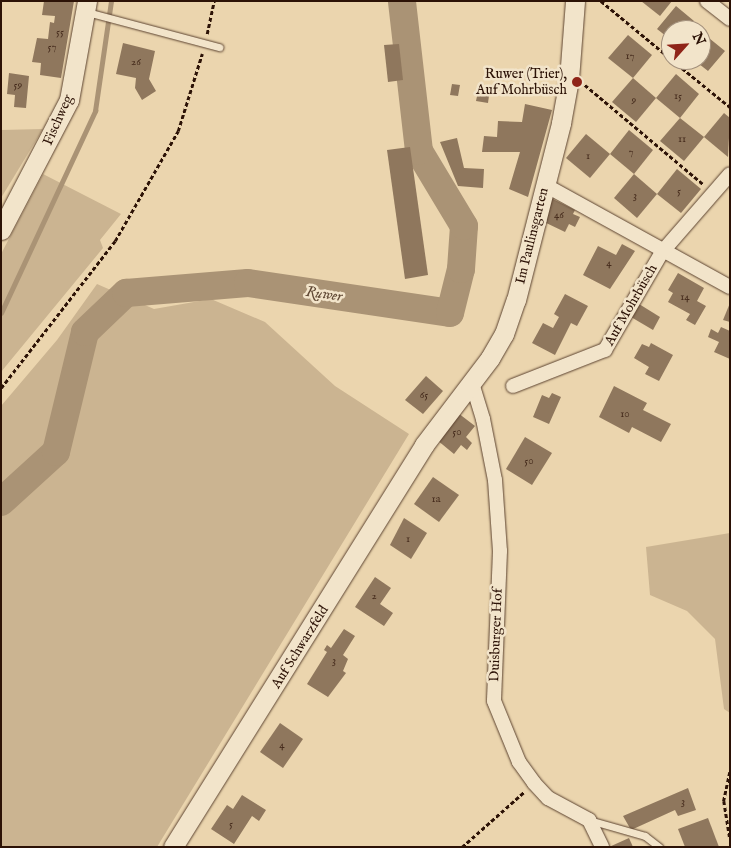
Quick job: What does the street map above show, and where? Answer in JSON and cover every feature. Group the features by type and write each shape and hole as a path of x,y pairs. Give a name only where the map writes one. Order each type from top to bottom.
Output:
{"street":[{"name":"Im Paulinsgarten","path":"424,445 490,358 511,317 566,96 575,1"},
{"path":"707,1 730,19"},
{"name":"Fischweg","path":"1,230 69,100 93,10"},
{"name":"Auf Mohrbüsch","path":"513,386 605,350 662,252 730,174"},
{"name":"Auf Mohrbüsch","path":"545,185 662,252 730,287"},
{"name":"Duisburger Hof","path":"472,383 483,418 495,480 500,551 494,701 519,762 534,783 548,798 589,820"},
{"name":"Auf Schwarzfeld","path":"173,847 424,445"},
{"path":"589,820 602,847"}],"lane":[{"path":"93,10 120,20 206,41 219,46"},
{"path":"589,820 645,836 659,847"}],"path":[{"path":"1,388 115,241 178,131 206,41 214,1"},
{"path":"600,1 661,50"},
{"path":"685,70 730,107"},
{"path":"577,78 714,193"},
{"path":"730,772 724,801 730,840"},
{"path":"462,847 534,783"}],"shaded area":[{"path":"43,129 1,198 1,130"},
{"path":"43,174 121,214 100,240 103,248 1,372 1,254"},
{"path":"97,284 154,309 211,299 265,322 335,386 409,434 157,847 1,847 1,406 57,340"},
{"path":"730,533 730,713 724,709 715,639 687,611 650,595 646,547"}],"building":[{"path":"44,1 74,1 61,78 40,75 41,63 32,62 37,38 48,39 50,22 54,23 55,16 42,15"},
{"path":"641,1 672,1 660,16"},
{"path":"676,6 693,20 664,20"},
{"path":"661,24 661,32 657,29"},
{"path":"628,35 652,55 633,78 608,58"},
{"path":"711,40 725,51 711,67"},
{"path":"123,43 155,51 149,79 156,91 142,100 135,88 136,78 116,74"},
{"path":"399,44 403,80 388,82 384,45"},
{"path":"9,73 29,76 26,108 14,107 15,95 7,94"},
{"path":"676,74 699,94 680,118 656,98"},
{"path":"633,78 656,98 636,122 612,102"},
{"path":"452,84 460,85 458,96 450,95"},
{"path":"479,87 490,88 488,103 476,101"},
{"path":"525,104 552,110 528,197 509,189 520,152 482,152 484,136 497,137 498,121 522,122"},
{"path":"724,113 730,118 728,157 704,137"},
{"path":"680,118 704,137 684,161 660,141"},
{"path":"629,130 653,150 634,174 610,154"},
{"path":"586,134 610,154 590,178 566,158"},
{"path":"457,138 464,168 484,169 483,188 458,186 440,142"},
{"path":"410,147 428,275 405,279 387,150"},
{"path":"677,169 701,189 681,213 657,194"},
{"path":"634,174 657,194 637,218 614,198"},
{"path":"551,198 575,210 573,214 580,217 575,227 569,224 565,232 540,220"},
{"path":"622,244 635,251 610,289 583,275 598,246 616,255"},
{"path":"678,273 704,288 697,301 706,306 695,325 686,320 690,314 668,302 673,293 668,290"},
{"path":"565,294 588,306 577,326 571,323 555,355 532,343 543,323 553,328 559,317 554,314"},
{"path":"730,303 730,322 723,320"},
{"path":"639,304 660,317 653,330 631,317"},
{"path":"721,327 730,331 730,359 714,352 719,342 708,337 711,329 718,333"},
{"path":"651,343 673,355 659,381 645,374 649,367 634,358 642,344 649,347"},
{"path":"426,376 443,391 423,414 405,400"},
{"path":"614,386 647,403 643,410 671,424 661,442 632,427 629,433 599,417"},
{"path":"552,393 561,397 549,424 533,417 542,395 549,398"},
{"path":"458,413 475,426 466,437 472,443 467,450 461,445 454,454 437,440"},
{"path":"525,437 552,453 532,485 506,469"},
{"path":"433,477 459,495 439,522 414,504"},
{"path":"404,518 427,533 411,559 390,545"},
{"path":"375,577 391,588 380,604 393,613 384,626 355,607"},
{"path":"344,629 355,636 343,655 348,659 343,671 346,673 328,697 307,684 327,652 324,650 327,645 331,648"},
{"path":"280,723 303,739 283,768 260,752"},
{"path":"688,788 696,810 678,816 675,810 631,830 623,816"},
{"path":"242,795 266,810 259,821 252,816 234,844 211,829 227,805 233,809"},
{"path":"708,818 719,847 685,847 678,829"},
{"path":"629,838 633,847 609,847"}],"waterway":[{"path":"1,313 95,111 111,1"},
{"name":"Ruwer","path":"1,502 56,452 85,332 126,293 248,283 450,313 461,269 464,226 419,151 402,1"}],"place":[{"name":"Ruwer (Trier), Auf Mohrbüsch","path":"577,82"}]}
